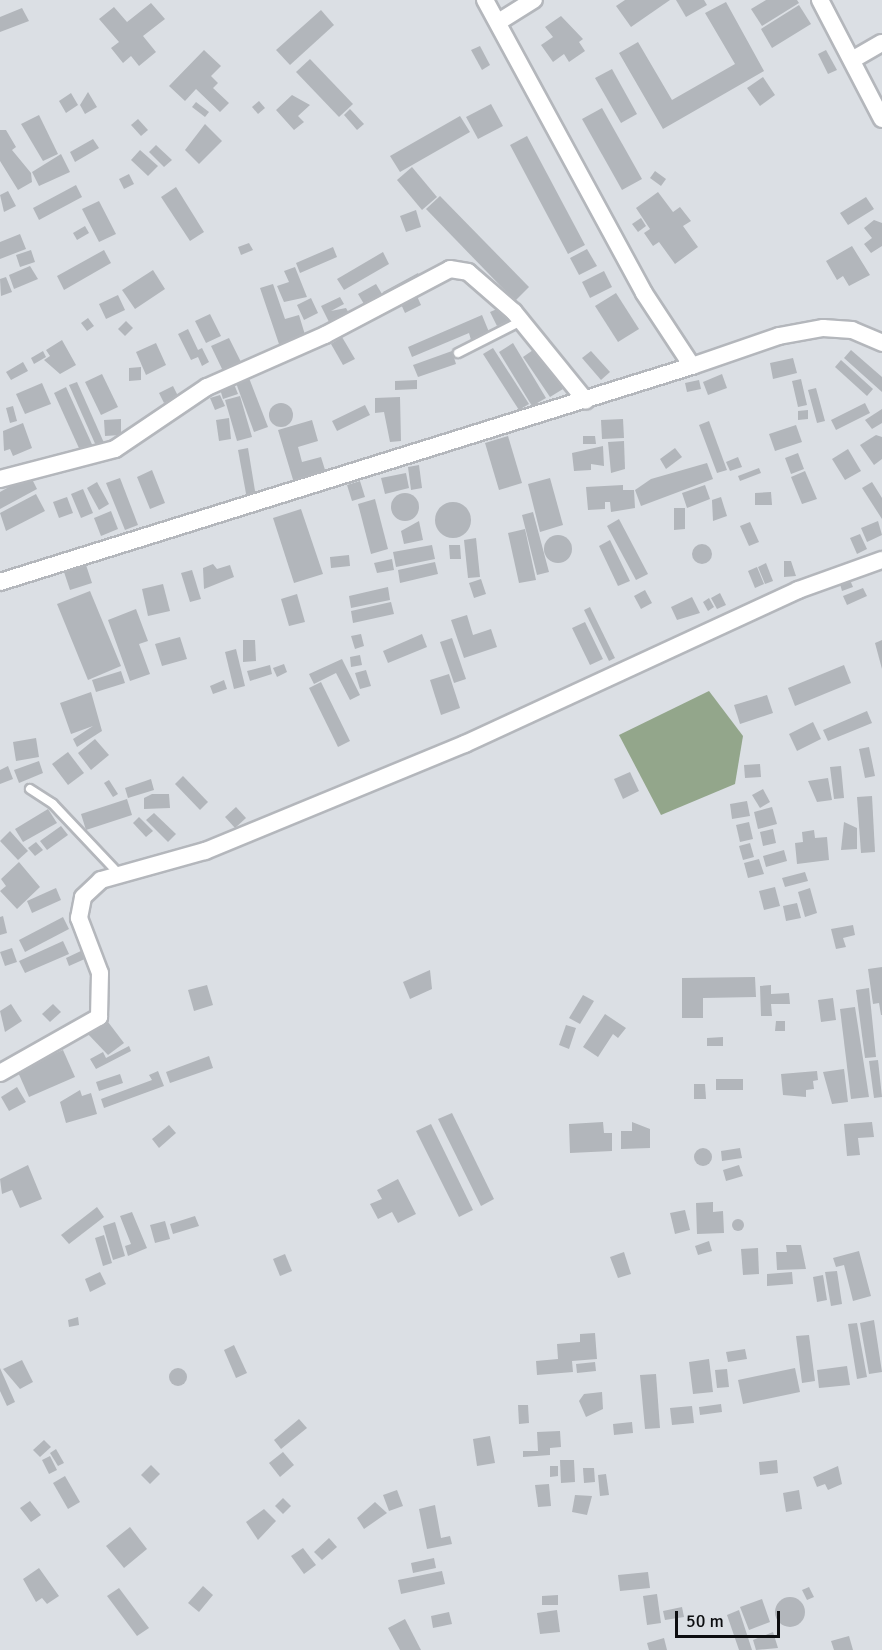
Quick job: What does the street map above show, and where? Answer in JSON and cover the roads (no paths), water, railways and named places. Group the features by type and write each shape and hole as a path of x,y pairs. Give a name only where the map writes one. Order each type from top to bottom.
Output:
{"street":[{"path":"485,0 500,21 644,293 692,366"},
{"path":"500,21 534,0"},
{"path":"820,0 882,119"},
{"path":"852,60 882,43"},
{"path":"0,478 115,449 207,387 325,335 450,268 468,272 521,321 586,401"},
{"path":"0,582 586,401 779,336 823,328 852,330 882,343"},
{"path":"0,1073 99,1017 100,973 79,918 83,897 101,880 205,851 465,744 765,604 882,560"}],"lane":[{"path":"458,353 521,321"},
{"path":"30,789 53,804 120,875"}]}
